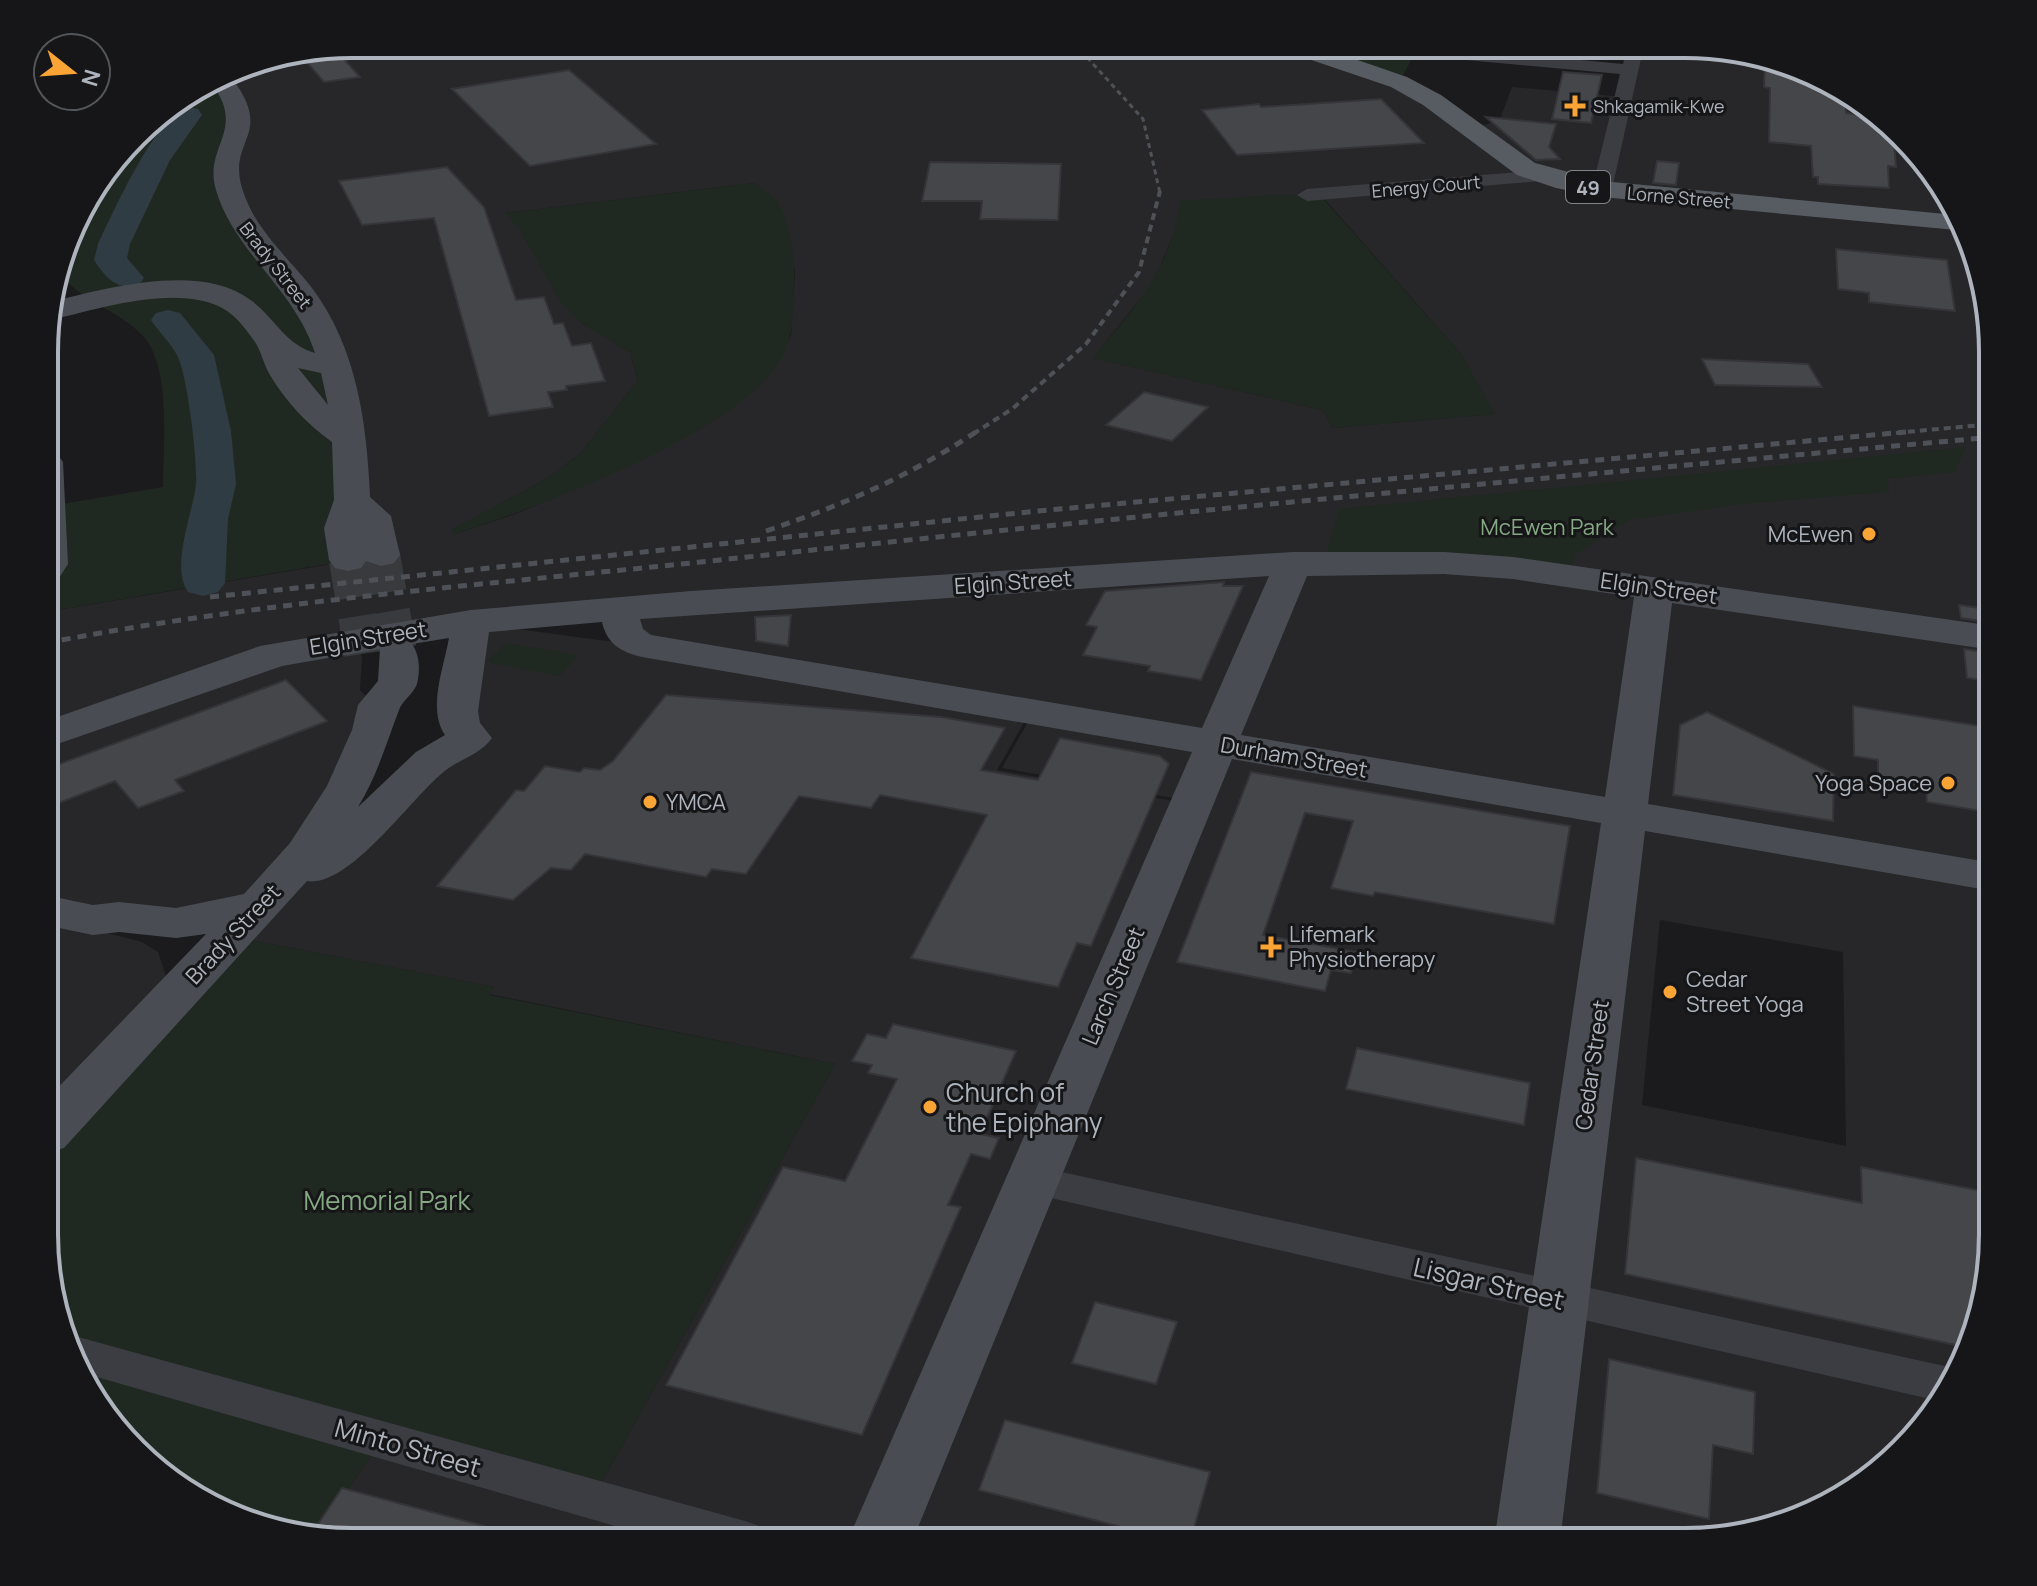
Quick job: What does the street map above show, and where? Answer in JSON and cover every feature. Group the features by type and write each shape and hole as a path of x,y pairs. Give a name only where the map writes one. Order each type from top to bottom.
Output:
{"main road":[{"name":"Lorne Street","path":"1328,58 1399,82 1432,100 1511,161 1545,176 1602,189 1949,223"},
{"name":"Brady Street","path":"226,86 235,97 240,111 227,174 234,206 259,246 311,308 322,328 345,407 353,502 342,521 364,558"},
{"path":"62,309 127,294 221,297 244,309 273,346 291,357 333,364"},
{"path":"273,346 278,362 320,419 348,438"},
{"name":"Elgin Street","path":"58,731 274,655 471,622 584,639 628,626 1293,563 1444,563 1513,568 1979,636"},
{"name":"Larch Street","path":"885,1528 1293,563"},
{"name":"Cedar Street","path":"1529,1528 1627,816 1655,587"},
{"path":"58,913 93,920 119,917 176,923 203,920 270,896 333,856 431,761 471,738 460,726 457,711 471,622"},
{"name":"Durham Street","path":"628,626 1216,744 1979,875"},
{"name":"Brady Street","path":"58,1120 270,896 320,833 349,786 373,730 379,705 362,688 381,655"},
{"path":"93,920 101,930 144,941 160,951 169,969 174,997"}],"street":[{"path":"1399,82 1412,58"},
{"path":"1514,58 1630,70"},
{"path":"1602,189 1633,58"},
{"name":"Energy Court","path":"1307,195 1545,176"},
{"name":"Lisgar Street","path":"1030,1180 1939,1383"},
{"name":"Minto Street","path":"84,1356 695,1528"}],"shaded area":[{"path":"352,58 1327,58 1398,82 1432,101 1472,130 1500,119 1512,87 1625,97 1635,58 1685,58 1742,64 1798,80 1832,97 1864,119 1906,158 1949,222 1580,185 1602,190 1950,224 1969,276 1979,352 1979,1234 1973,1291 1957,1347 1940,1381 1918,1413 1879,1455 1832,1489 1798,1506 1761,1518 1704,1527 324,1526 383,1437 594,1496 835,1064 489,994 494,987 234,937 263,904 203,919 176,922 120,916 91,921 100,931 142,942 158,952 174,1000 58,1122 58,610 331,564 383,551 375,516 355,501 347,406 323,328 297,287 261,246 236,206 228,173 240,131 241,110 236,96 227,86 257,74 295,64","holes":["754,183 777,202 791,244 795,273 791,335 779,362 761,383 734,406 694,432 625,467 518,513 455,534 452,530 546,479 580,454 638,380 630,352 583,324 564,305 518,226 506,213","1320,194 1461,354 1494,414 1333,428 1323,410 1093,358 1153,283 1178,224 1181,201","1295,562 1221,744 1627,815 1616,912 1611,911 1624,817 1217,745 1191,804 997,770 1030,712 696,653 473,623 460,711 462,724 473,738 433,761 334,858 275,888 325,823 347,786 371,731 376,706 360,690 362,658 359,640 469,620 689,601","1660,920 1843,952 1846,1146 1642,1105"]},
{"path":"1290,565 1190,801 1002,768 1034,711 643,644 622,610"}],"green space":[{"path":"1329,58 1412,58 1400,81"},
{"path":"227,85 230,88 229,185 323,328 345,561 58,610 58,505 163,487 164,407 162,385 152,348 133,327 67,282 80,239 97,205 119,173 158,131 205,97"},
{"path":"754,183 772,196 782,210 791,242 794,276 788,343 780,361 757,388 722,415 631,465 534,506 455,534 451,530 546,479 580,454 638,380 630,352 585,325 563,304 522,234 505,213"},
{"path":"1320,195 1461,354 1495,414 1333,428 1323,410 1092,358 1149,286 1169,246 1180,201"},
{"name":"McEwen Park","path":"1966,447 1955,472 1888,479 1889,492 1742,504 1630,520 1576,554 1571,569 1326,555 1339,509"},
{"path":"506,643 579,655 560,676 486,662"},
{"name":"Memorial Park","path":"234,937 494,987 490,995 835,1064 594,1496 383,1437 324,1526 276,1518 239,1506 205,1489 144,1442 97,1381 74,1329 61,1272 58,1123"}],"building":[{"path":"343,58 360,77 324,82 307,62"},
{"path":"1765,69 1798,80 1832,97 1846,106 1846,113 1858,115 1879,131 1894,145 1896,167 1888,166 1889,188 1818,184 1818,177 1813,177 1811,146 1769,142 1770,88 1764,87"},
{"path":"569,70 656,144 530,166 452,89"},
{"path":"1563,72 1602,75 1591,123 1552,119"},
{"path":"1381,99 1424,143 1237,155 1202,110 1259,104 1261,107"},
{"path":"1486,117 1556,124 1549,147 1560,159 1536,160"},
{"path":"1657,161 1679,163 1676,185 1653,183"},
{"path":"930,162 1061,164 1058,220 980,219 982,201 922,201"},
{"path":"447,167 484,207 516,300 544,297 554,324 563,323 572,346 591,343 605,381 566,386 567,390 548,392 553,407 489,416 434,218 362,225 339,181"},
{"path":"1836,249 1947,260 1955,311 1869,302 1869,293 1838,289"},
{"path":"1702,359 1808,364 1822,387 1715,385"},
{"path":"1144,392 1208,407 1172,441 1106,425"},
{"path":"1224,582 1223,586 1243,586 1201,680 1148,671 1150,666 1083,655 1097,627 1086,625 1105,591"},
{"path":"1959,605 1979,608 1979,621 1961,618"},
{"path":"791,615 788,646 756,641 755,617"},
{"path":"1964,649 1979,651 1979,680 1967,678"},
{"path":"286,680 327,721 175,780 184,791 138,808 115,781 58,803 58,765"},
{"path":"666,695 941,717 1005,728 981,770 1038,780 1060,738 1160,756 1169,764 1091,946 1077,943 1058,987 911,958 987,815 880,795 871,808 799,796 746,874 712,869 706,877 585,854 571,870 551,868 513,900 437,886 516,790 524,791 545,766 580,772 584,768 600,770 613,761"},
{"path":"1853,706 1979,726 1979,811 1927,802 1926,786 1878,779 1878,760 1854,756"},
{"path":"1707,712 1834,774 1833,821 1673,795 1680,725"},
{"path":"1251,772 1570,826 1554,924 1375,892 1373,896 1331,888 1353,821 1305,813 1263,935 1356,952 1351,973 1331,970 1325,991 1177,962"},
{"path":"893,1024 1016,1051 980,1134 999,1138 990,1159 971,1154 948,1205 961,1207 862,1435 666,1385 783,1167 845,1181 897,1079 868,1073 872,1065 852,1061 867,1034 886,1038"},
{"path":"1357,1048 1530,1083 1524,1125 1346,1089"},
{"path":"1636,1158 1862,1203 1861,1167 1979,1190 1976,1272 1969,1310 1958,1345 1625,1274"},
{"path":"1095,1302 1177,1322 1156,1384 1072,1363"},
{"path":"1609,1359 1755,1392 1753,1454 1713,1445 1709,1519 1597,1493"},
{"path":"1005,1420 1210,1472 1194,1528 1125,1528 979,1490"},
{"path":"342,1488 492,1528 352,1528 317,1525"}],"waterway":[{"path":"127,278 110,260 114,244 155,160 188,115"},
{"path":"168,320 196,355 212,431 216,484 207,519 203,583"}],"tunnel":[{"path":"381,555 398,652"},
{"path":"348,560 364,658"}],"railway":[{"path":"1088,58 1143,119 1160,192"},
{"path":"973,434 1012,409 1086,344 1139,272 1160,192"},
{"path":"1884,434 1979,425"},
{"path":"766,531 874,489 976,432"},
{"path":"210,597 1038,511 1906,432"},
{"path":"58,641 214,615 382,594 1197,511 1979,438"}],"place":[{"name":"Shkagamik-Kwe","path":"1575,106"},
{"name":"McEwen","path":"1869,534"},
{"name":"Yoga Space","path":"1948,783"},
{"name":"YMCA","path":"650,802"},
{"name":"Lifemark Physiotherapy","path":"1271,947"},
{"name":"Cedar Street Yoga","path":"1670,992"},
{"name":"Church of the Epiphany","path":"930,1107"}]}
